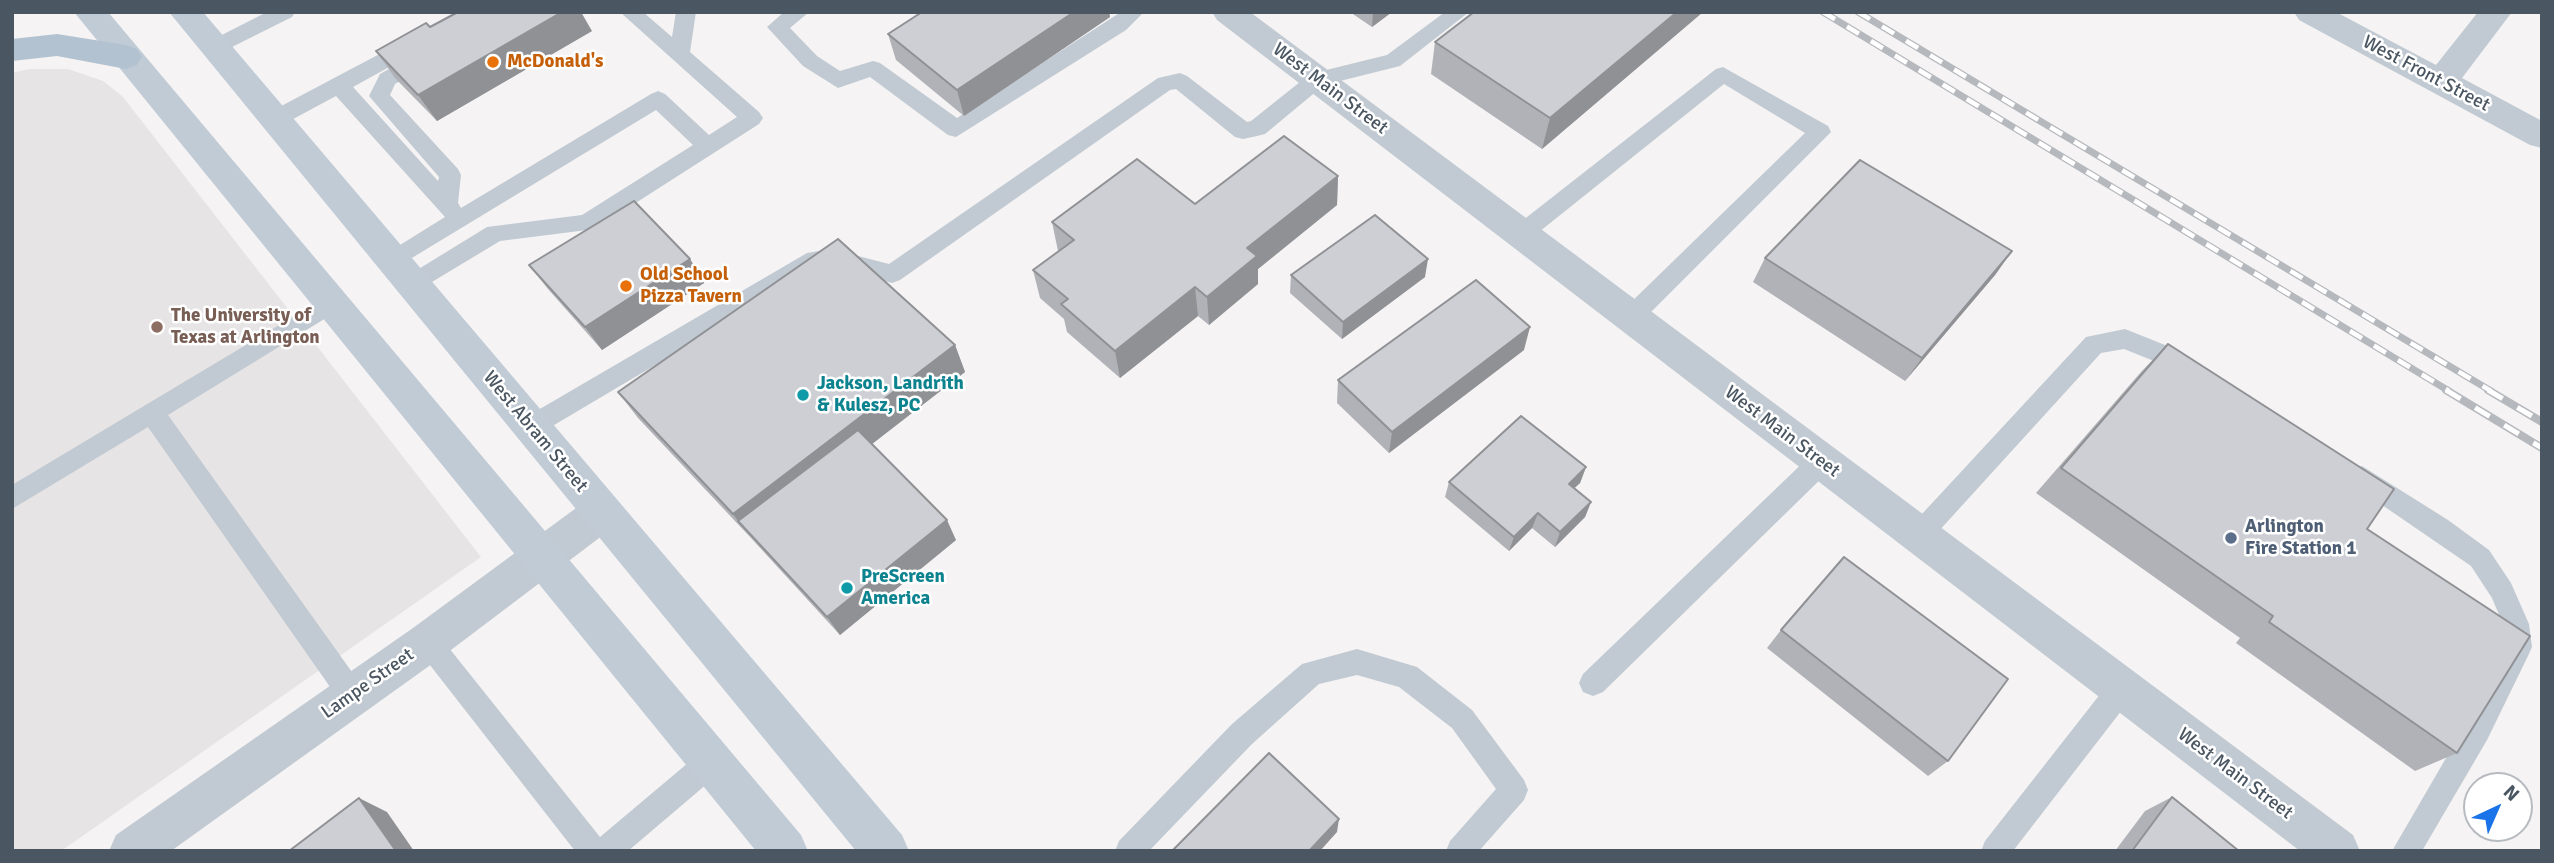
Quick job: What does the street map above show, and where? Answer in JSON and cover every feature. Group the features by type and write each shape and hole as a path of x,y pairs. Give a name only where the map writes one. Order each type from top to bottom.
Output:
{"main road":[{"path":"90,12 785,851"},
{"name":"West Abram Street","path":"185,12 886,851"},
{"path":"12,50 57,45 127,57"}],"street":[{"name":"West Main Street","path":"1228,12 1822,461 1917,536 2337,851"},
{"name":"West Front Street","path":"2309,12 2542,136"},
{"path":"2441,82 2496,12"},
{"name":"Lampe Street","path":"132,851 428,642 601,513"}],"lane":[{"path":"215,47 285,12"},
{"path":"402,273 495,233 587,223 752,118 630,12"},
{"path":"657,35 663,12"},
{"path":"679,54 686,12"},
{"path":"799,12 776,27 810,61 838,80 873,68 895,54"},
{"path":"873,68 956,129 1119,25 1134,12"},
{"path":"530,427 815,258 831,258 892,274 1165,83 1181,81 1243,131 1257,128 1317,79 1393,61 1459,12"},
{"path":"275,119 338,84 436,42 387,79 379,96 450,175 453,213"},
{"path":"1521,234 1723,74 1820,132 1631,317"},
{"path":"338,84 453,213"},
{"path":"402,273 453,213 658,99 708,146"},
{"path":"12,498 331,303"},
{"path":"1917,536 2094,344 2125,339 2172,358 2207,380"},
{"path":"152,413 352,695"},
{"path":"1593,683 1822,461"},
{"path":"2336,461 2428,520 2480,558 2502,591 2515,624 2519,647 2477,731 2406,851"},
{"path":"428,642 593,851"},
{"path":"1129,851 1242,734 1312,673 1357,662 1407,676 1462,719 1514,790 1460,851"},
{"path":"1995,851 2122,688"},
{"path":"605,851 711,762"}],"shaded area":[{"name":"The University of Texas at Arlington","path":"29,69 68,69 103,81 123,97 481,557 61,851 12,851 12,73"}],"building":[{"path":"458,12 562,12 418,95 376,51 426,23 430,27"},
{"path":"922,12 1074,12 957,90 888,34"},
{"path":"1474,12 1677,12 1550,118 1435,42"},
{"path":"1284,136 1338,176 1247,248 1257,256 1207,297 1195,287 1115,351 1061,304 1068,299 1033,270 1074,240 1052,222 1137,159 1195,204"},
{"path":"1860,160 2012,251 1922,358 1765,258"},
{"path":"634,201 690,259 585,327 529,265"},
{"path":"1375,215 1428,259 1343,322 1291,275"},
{"name":"Jackson, Landrith & Kulesz, PC","path":"838,239 955,345 733,514 618,392"},
{"path":"1476,280 1530,327 1392,432 1338,380"},
{"path":"2168,344 2394,489 2367,529 2530,636 2457,753 2269,622 2273,616 2061,468"},
{"path":"1521,416 1586,467 1569,484 1591,502 1560,532 1538,513 1514,537 1449,482"},
{"name":"PreScreen America","path":"858,430 947,520 827,617 738,521"},
{"path":"1844,557 2008,679 1948,761 1781,630"},
{"path":"1269,753 1339,819 1309,851 1172,851"},
{"path":"2172,797 2239,851 2132,851"},
{"path":"359,798 396,851 289,851"}],"railway":[{"path":"1823,12 2449,391"},
{"path":"1858,12 2491,391"},
{"path":"2446,390 2542,448"},
{"path":"2488,390 2542,422"}],"place":[{"name":"McDonald's","path":"493,62"},
{"name":"Old School Pizza Tavern","path":"626,286"},
{"name":"The University of Texas at Arlington","path":"157,327"},
{"name":"Jackson, Landrith & Kulesz, PC","path":"803,395"},
{"name":"Arlington Fire Station 1","path":"2231,538"},
{"name":"PreScreen America","path":"847,588"}]}
